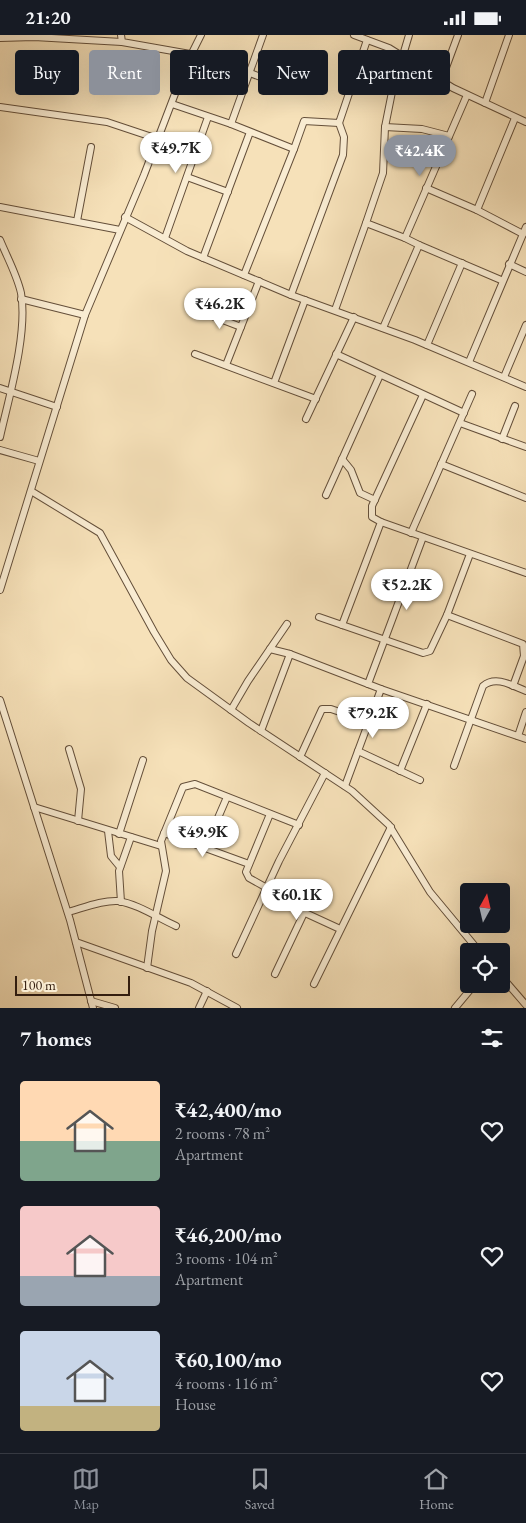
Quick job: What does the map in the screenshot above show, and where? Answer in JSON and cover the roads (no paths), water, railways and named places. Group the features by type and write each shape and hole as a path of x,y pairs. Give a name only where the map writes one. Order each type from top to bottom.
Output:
{"street":[{"path":"192,50 200,35"},
{"path":"231,124 264,35"},
{"path":"355,35 389,50"},
{"path":"404,50 409,35"},
{"path":"450,57 458,35"},
{"path":"485,103 509,35"},
{"path":"0,38 121,39 170,50"},
{"path":"291,295 344,155 344,137 339,123 368,40"},
{"path":"250,73 258,76"},
{"path":"450,86 526,122"},
{"path":"0,590 85,315 175,95"},
{"path":"335,310 383,173 385,127 393,95"},
{"path":"405,238 467,95"},
{"path":"172,104 231,124 294,149"},
{"path":"0,107 107,121 158,139"},
{"path":"164,238 208,117"},
{"path":"477,210 515,118"},
{"path":"244,275 304,121 339,123"},
{"path":"385,127 422,129 449,136"},
{"path":"203,258 250,132"},
{"path":"77,221 91,147"},
{"path":"186,177 228,193"},
{"path":"426,188 477,210 523,234"},
{"path":"0,207 120,230"},
{"path":"125,217 203,258 291,295 427,345 526,387"},
{"path":"366,223 405,238 502,281"},
{"path":"469,362 526,227"},
{"path":"0,240 21,299 18,357 0,437"},
{"path":"383,328 419,245"},
{"path":"427,345 462,263"},
{"path":"509,264 526,273"},
{"path":"226,365 259,281"},
{"path":"21,299 85,315"},
{"path":"274,383 305,300"},
{"path":"207,314 241,327"},
{"path":"306,419 354,317"},
{"path":"504,377 526,325"},
{"path":"195,354 316,399"},
{"path":"336,355 464,413"},
{"path":"326,495 380,375"},
{"path":"0,388 56,407"},
{"path":"411,533 472,394"},
{"path":"422,395 374,500 371,514 381,522 526,573"},
{"path":"502,439 516,406"},
{"path":"460,423 526,447"},
{"path":"0,450 39,461"},
{"path":"342,459 351,470 360,493 374,500"},
{"path":"441,464 526,498"},
{"path":"31,491 87,523 100,533 171,660 187,678 261,731 345,786 370,806 390,827 430,892 472,943"},
{"path":"342,625 381,522"},
{"path":"368,684 423,537"},
{"path":"319,617 423,653 430,651 447,615 470,554"},
{"path":"447,615 523,644 524,656 512,686"},
{"path":"231,710 248,681 287,624"},
{"path":"270,649 290,654 381,689 526,739"},
{"path":"261,731 290,654"},
{"path":"454,766 483,686 497,681 526,691"},
{"path":"345,786 381,689"},
{"path":"0,700 68,912 93,1008"},
{"path":"400,771 427,704"},
{"path":"300,757 322,709 326,707 369,722"},
{"path":"518,736 526,712"},
{"path":"69,749 81,789 78,821"},
{"path":"358,751 420,781"},
{"path":"119,834 143,760"},
{"path":"236,954 265,891 325,773"},
{"path":"147,968 155,917 166,871 161,846 164,833 186,785 195,784 299,825"},
{"path":"206,848 227,797"},
{"path":"34,807 161,846"},
{"path":"270,814 247,876 265,891 304,913 340,929"},
{"path":"314,984 390,827"},
{"path":"108,831 111,856 120,867"},
{"path":"164,833 250,864"},
{"path":"121,902 120,867 131,837"},
{"path":"68,912 106,902 121,902 176,926"},
{"path":"276,974 304,913"},
{"path":"76,942 192,983 237,1008"},
{"path":"510,986 526,1005"},
{"path":"199,1008 207,991"},
{"path":"455,1008 468,993"},
{"path":"91,1001 115,1008"}]}
